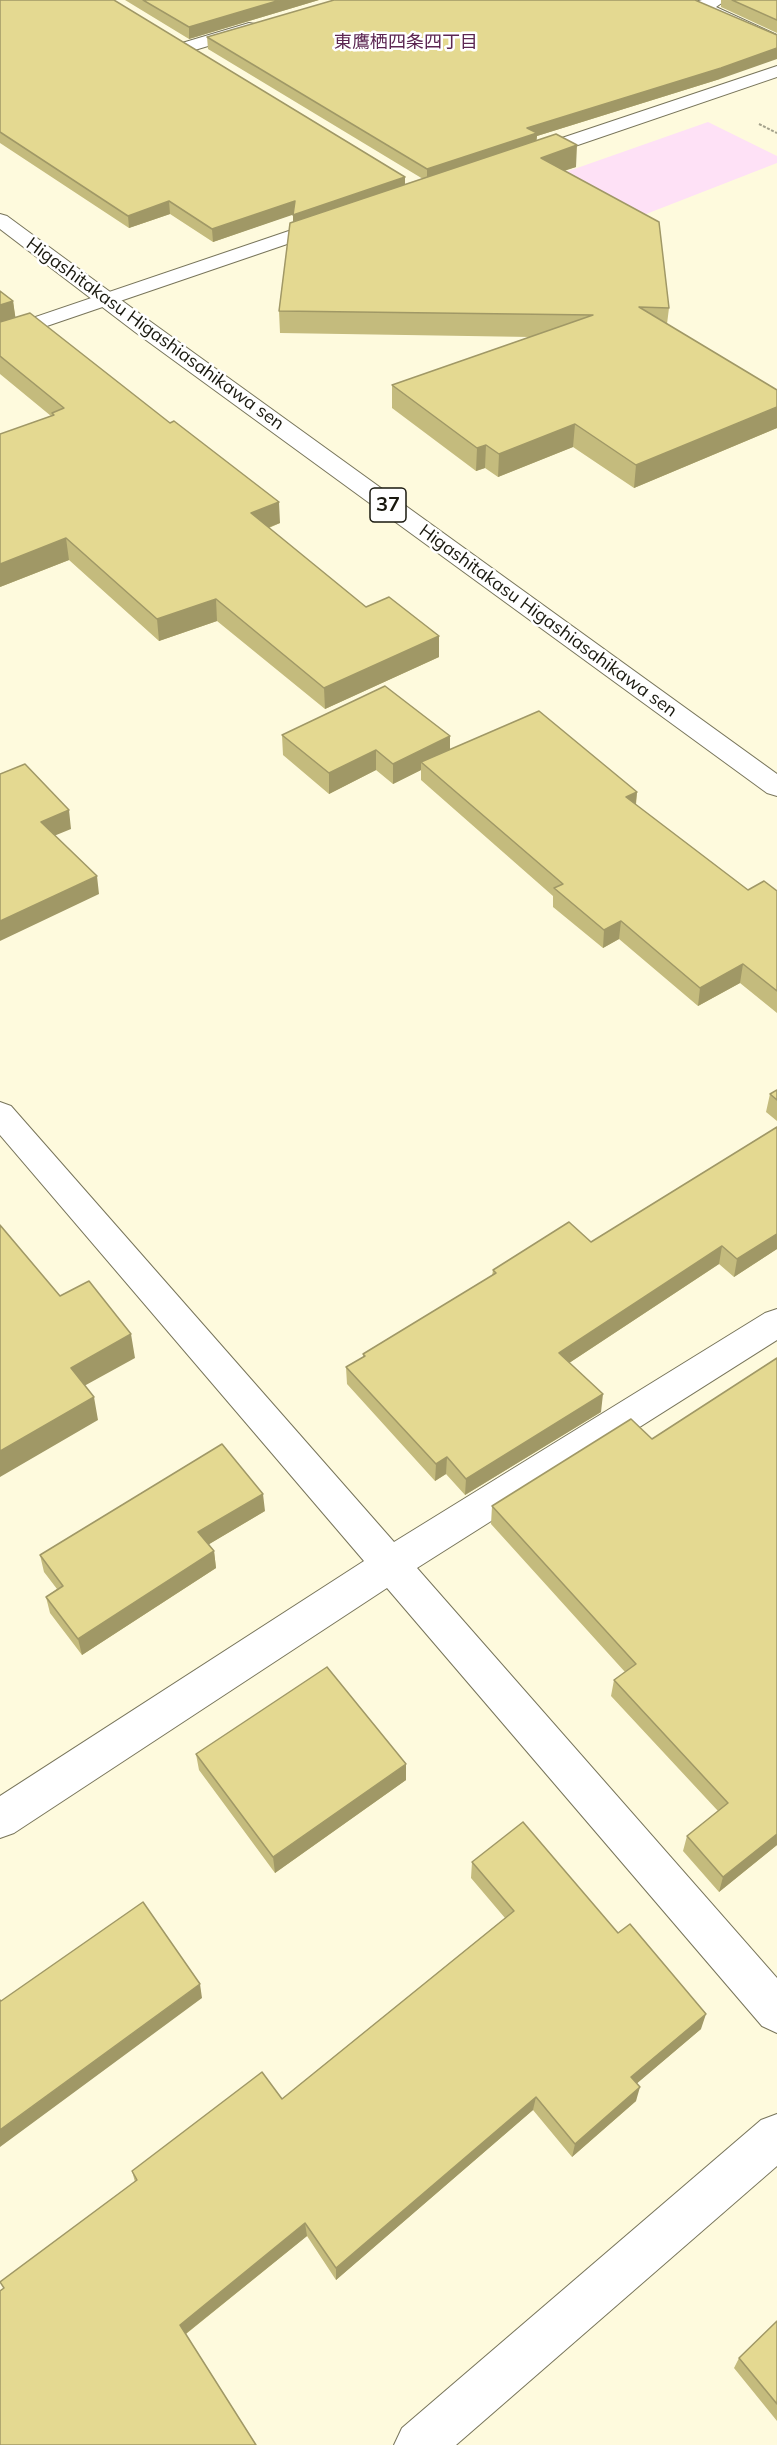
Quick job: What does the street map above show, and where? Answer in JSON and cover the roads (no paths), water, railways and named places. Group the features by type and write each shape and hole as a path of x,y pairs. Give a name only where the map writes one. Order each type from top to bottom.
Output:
{"street":[{"path":"718,0 700,6 777,42"},
{"path":"188,47 266,23"},
{"path":"168,35 208,59"},
{"path":"513,160 777,71"},
{"path":"0,336 345,218"},
{"name":"Higashitakasu Higashiasahikawa sen","path":"0,220 777,787"},
{"path":"0,1114 777,2011"},
{"path":"0,1819 390,1565 777,1323"},
{"path":"419,2445 777,2136"}],"district":[{"name":"東鷹栖四条四丁目","path":"406,43"}]}
